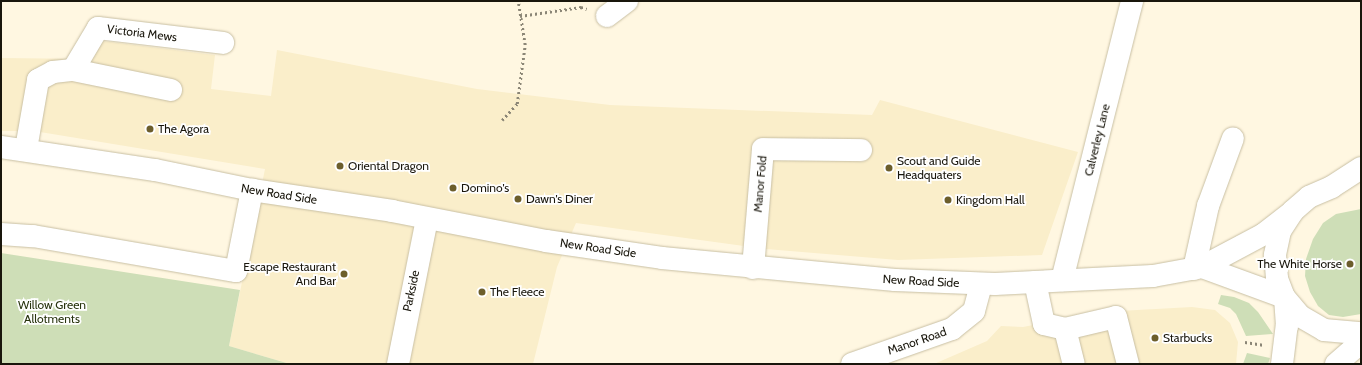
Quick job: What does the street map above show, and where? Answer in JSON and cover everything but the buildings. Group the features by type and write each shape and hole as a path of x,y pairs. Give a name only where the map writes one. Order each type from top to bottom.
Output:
{"main road":[{"path":"607,16 627,1"},
{"name":"Calverley Lane","path":"1062,280 1132,1"},
{"name":"Victoria Mews","path":"73,70 94,32 104,27 223,43"},
{"path":"26,149 38,80 53,72 73,70 170,90"},
{"path":"1198,268 1208,206 1233,138"},
{"name":"New Road Side","path":"1,147 26,149 155,170 252,190 427,218 546,241 753,268 895,280 981,284 1153,276 1198,268 1264,234 1293,211"},
{"name":"Manor Fold","path":"753,268 763,149 861,150"},
{"path":"1282,364 1286,348 1287,326 1284,298 1277,279 1275,255 1280,231 1293,211 1308,197 1332,187 1361,168"},
{"path":"1332,187 1361,186"},
{"path":"1,234 33,236 236,271 252,190"},
{"name":"Parkside","path":"398,364 427,218"},
{"name":"New Road Side","path":"1198,268 1284,298"},
{"path":"1035,282 1044,324 1064,329 1116,317 1128,364"},
{"name":"Manor Road","path":"852,364 952,329 974,311 981,284"},
{"path":"1284,298 1300,316 1324,330 1361,333"},
{"path":"1064,329 1074,364"},
{"path":"1336,364 1361,342"}],"path":[{"path":"502,120 517,104 525,45 518,1"},
{"path":"520,16 581,6 607,16"}],"shaded area":[{"path":"103,41 215,55 211,89 271,96 277,50 477,89 610,105 872,115 880,100 1078,152 1042,255 898,260 766,249 576,223 557,267 533,364 290,364 229,346 265,169 34,131 1,131 1,58 90,59"},
{"path":"1192,307 1215,310 1230,323 1238,342 1236,364 934,364 987,341 1001,326 1023,327 1101,312"}],"green space":[{"path":"1361,209 1361,314 1343,317 1329,315 1318,306 1310,292 1305,276 1306,259 1313,239 1323,223 1336,214"},
{"name":"Willow Green Allotments","path":"1,253 240,290 229,346 290,364 1,364"},
{"path":"1221,295 1234,297 1249,303 1258,312 1273,334 1246,336 1236,314 1230,308 1218,304"},
{"path":"1247,353 1270,358 1268,364 1243,364"}],"place":[{"name":"The Agora","path":"150,129"},
{"name":"Oriental Dragon","path":"340,166"},
{"name":"Scout and Guide Headquaters","path":"889,168"},
{"name":"Domino's","path":"453,188"},
{"name":"Dawn's Diner","path":"518,199"},
{"name":"Kingdom Hall","path":"948,200"},
{"name":"The White Horse","path":"1350,264"},
{"name":"Escape Restaurant And Bar","path":"344,274"},
{"name":"The Fleece","path":"482,292"},
{"name":"Starbucks","path":"1155,338"}]}
